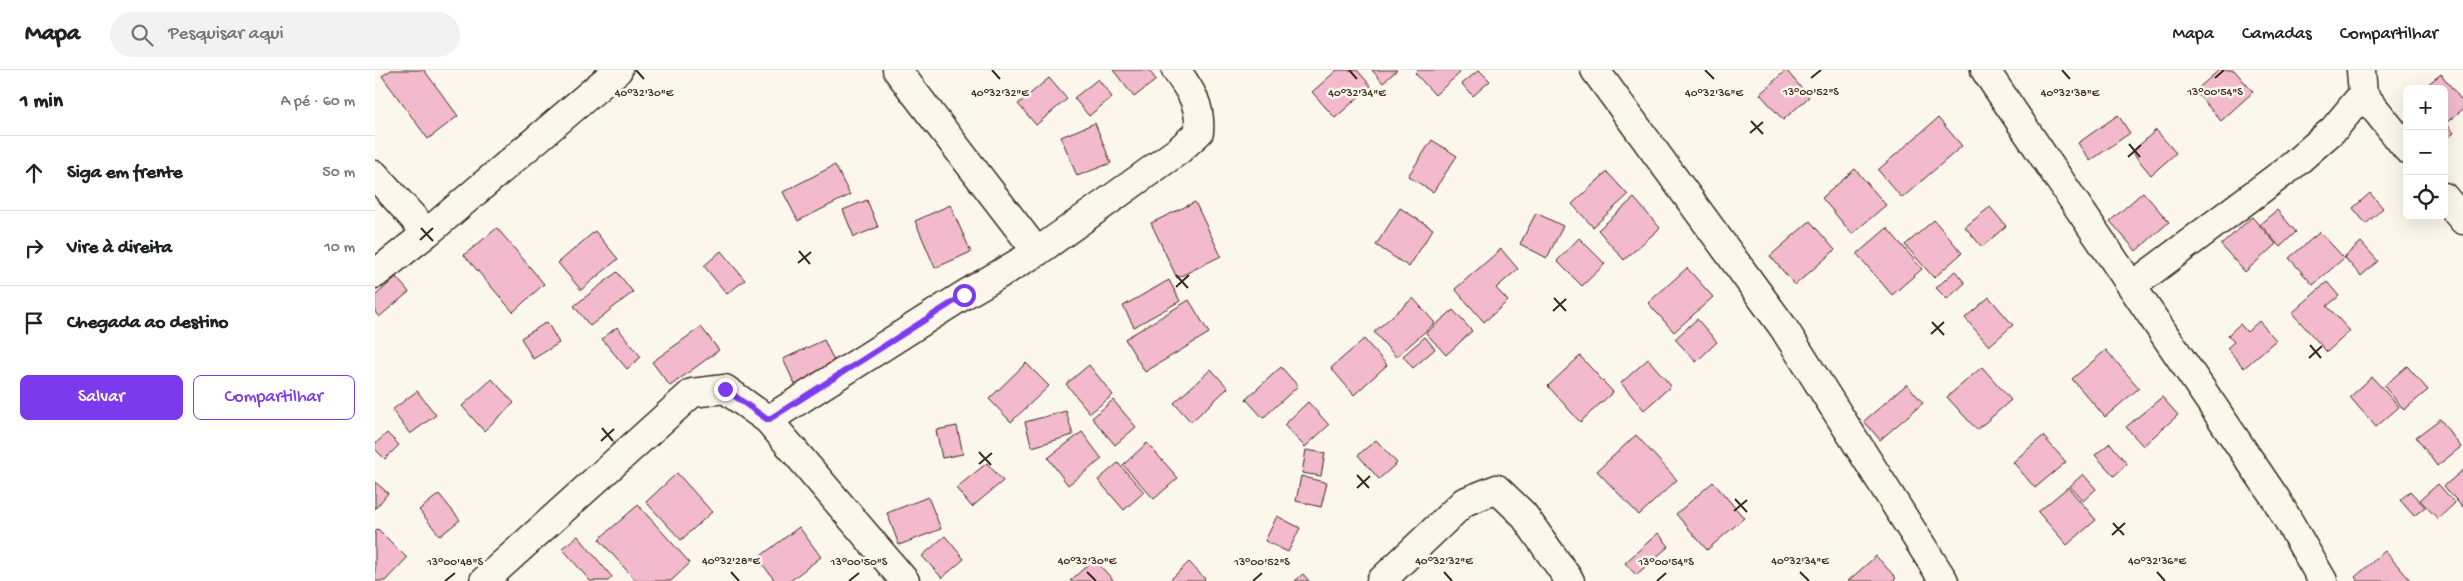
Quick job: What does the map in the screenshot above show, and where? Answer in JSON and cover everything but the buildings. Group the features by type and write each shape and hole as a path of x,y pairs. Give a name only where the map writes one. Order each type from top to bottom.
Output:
{"street":[{"path":"375,274 427,233 618,70"},
{"path":"897,70 1037,252"},
{"path":"768,420 964,295 1037,252 1178,151 1199,132 1200,114 1190,90 1176,70"},
{"path":"1595,70 1783,327 1944,581"},
{"path":"1985,70 2276,500 2323,581"},
{"path":"2132,286 2293,166 2334,129 2362,82 2403,143"},
{"path":"375,175 427,233"},
{"path":"2448,201 2463,220"},
{"path":"484,581 692,393 725,389 768,420 905,581"},
{"path":"1381,581 1464,502 1497,489 1523,514 1570,581"}],"route":[{"path":"725,389 768,420 964,295"}]}
